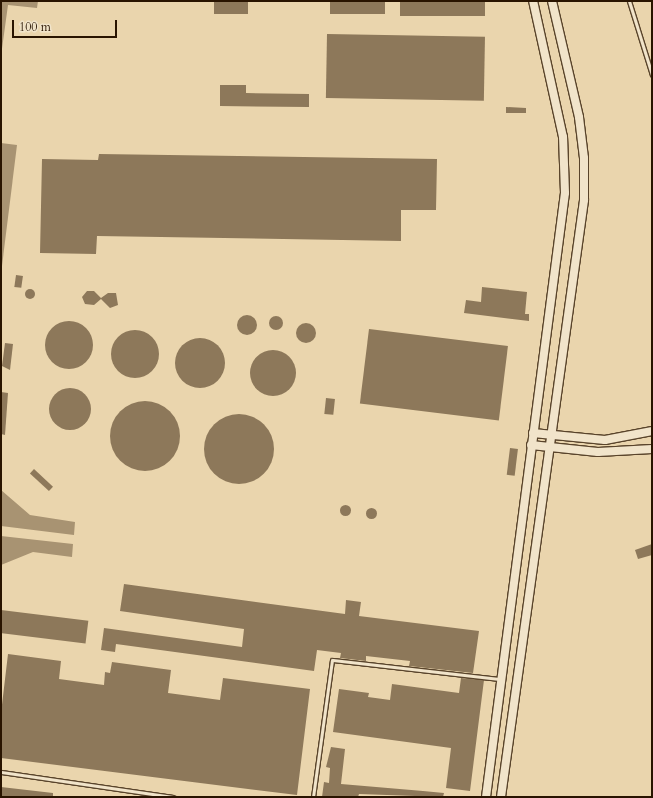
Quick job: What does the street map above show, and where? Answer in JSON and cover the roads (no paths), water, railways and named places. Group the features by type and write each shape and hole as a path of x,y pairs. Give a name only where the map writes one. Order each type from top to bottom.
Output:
{"street":[{"path":"486,797 565,175 558,105 533,1"},
{"path":"501,797 552,435 585,179 579,117 552,1"},
{"path":"533,433 605,440 652,431"},
{"path":"531,445 598,452 652,449"}],"lane":[{"path":"629,1 652,75"},
{"path":"313,797 332,660 502,679"},
{"path":"1,772 173,797"}]}
